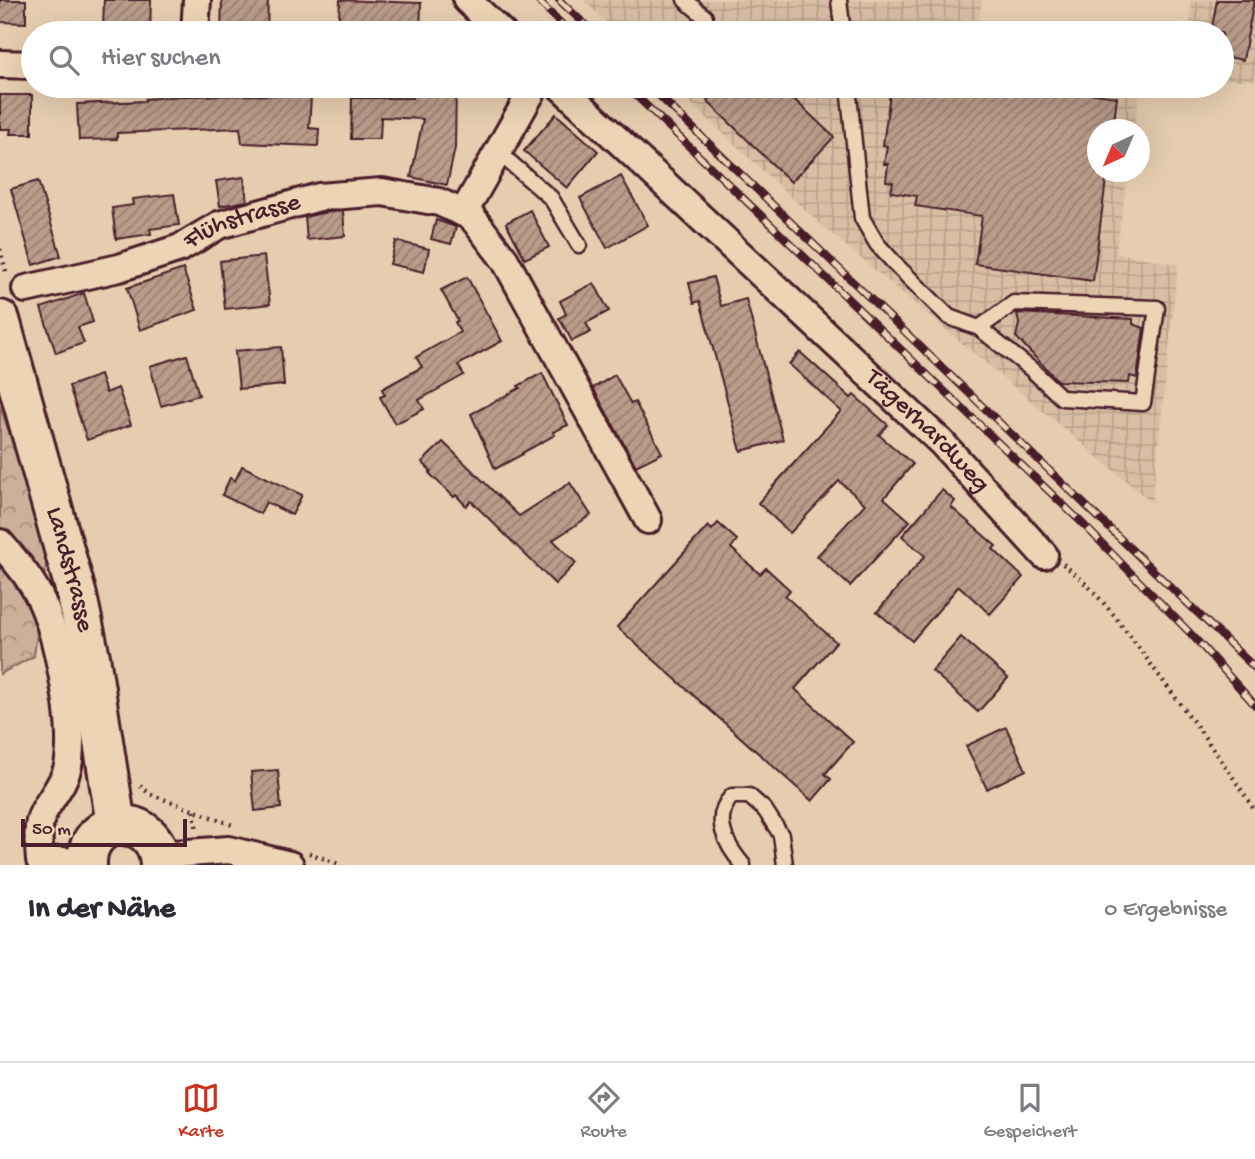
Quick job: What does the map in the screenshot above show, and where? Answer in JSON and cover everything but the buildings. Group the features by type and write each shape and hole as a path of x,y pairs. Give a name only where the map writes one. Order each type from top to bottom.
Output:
{"main road":[{"name":"Landstrasse","path":"0,320 77,596 90,657 116,825"},
{"path":"87,863 92,842 116,825 144,831 157,845 160,860"}],"street":[{"path":"196,21 197,0"},
{"path":"467,0 489,21"},
{"path":"0,64 21,65"},
{"path":"464,212 528,98"},
{"name":"Tägerhardweg","path":"573,98 941,442 1044,555"},
{"name":"Flühstrasse","path":"18,286 131,264 180,248 219,225 319,197 382,192 439,202 472,217 505,260 648,520"},
{"path":"0,543 26,572 40,597 60,667 69,727 70,751 67,769 61,785 42,815 39,831 40,862 87,863"},
{"path":"160,860 242,849 297,858"}],"lane":[{"path":"685,0 705,17"},
{"path":"839,0 842,21"},
{"path":"849,98 862,218 877,244 948,317 979,328 1031,369 1062,398 1143,403 1157,308 1014,303 979,328"},
{"path":"498,152 551,198 579,245"},
{"path":"743,865 725,839 721,823 726,802 732,796 749,796 765,810 781,835 785,865"}],"path":[{"path":"0,249 18,286"},
{"path":"1044,555 1060,562 1085,581 1117,619 1185,710 1255,811"},
{"path":"135,782 150,794 242,849"},
{"path":"297,858 341,865"}],"shaded area":[{"path":"583,0 982,0 979,21 605,21"},
{"path":"1191,0 1255,0 1255,80 1234,80 1234,21 1190,21"},
{"path":"686,98 1139,98 1136,119 1087,119 1087,182 1127,182 1116,253 1178,264 1152,503 812,217"}],"green space":[{"path":"0,406 48,549 34,656 0,674"}],"railway":[{"path":"537,0 559,21"},
{"path":"559,0 581,21"},
{"path":"639,98 1078,519 1192,635 1255,705"},
{"path":"661,98 1255,668"}]}
